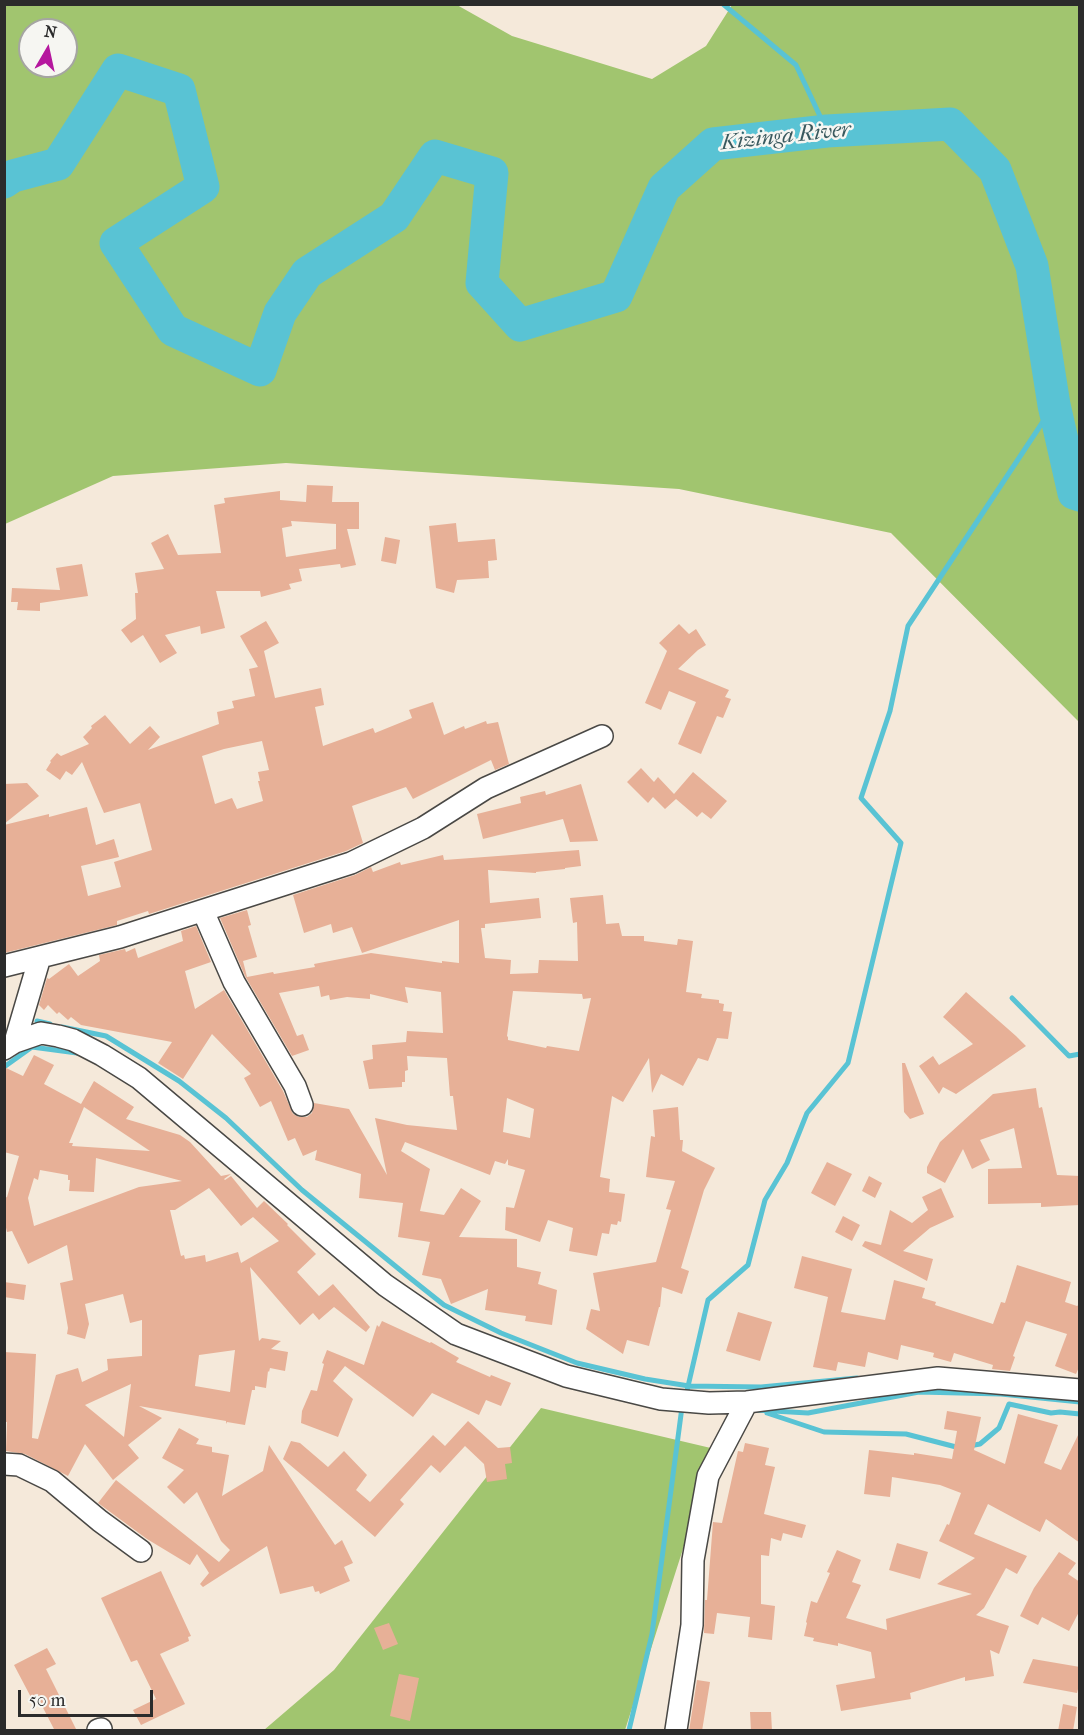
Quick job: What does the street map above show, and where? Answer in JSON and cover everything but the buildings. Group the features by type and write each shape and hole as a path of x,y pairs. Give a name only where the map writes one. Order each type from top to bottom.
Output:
{"street":[{"path":"4,966 120,937 351,863 423,828 486,788 602,736"},
{"path":"203,911 234,982 295,1086 302,1105"},
{"path":"10,1046 40,957"},
{"path":"10,1046 41,1033 73,1040 102,1054 139,1078 385,1285 456,1334 566,1376 661,1399 709,1403 747,1402 938,1378 1080,1390"},
{"path":"676,1731 692,1625 693,1560 708,1476 747,1402"},
{"path":"4,1464 19,1465 52,1481 141,1551"}],"green space":[{"path":"4,5 457,5 512,36 652,79 706,46 732,5 1079,5 1079,722 891,533 679,489 286,463 113,476 5,524"},
{"path":"541,1408 715,1449 625,1730 264,1730 334,1670"}],"waterway":[{"path":"723,4 796,65 827,131"},
{"name":"Kizinga River","path":"4,182 13,176 58,164 118,70 179,90 203,187 116,243 173,330 260,370 280,313 307,273 394,217 435,156 492,173 482,283 520,325 616,296 664,188 713,144 827,131 950,124 995,170 1032,266 1054,405 1074,493 1080,495"},
{"path":"686,1395 708,1300 748,1265 765,1200 787,1163 807,1113 848,1063 901,843 861,798 890,711 908,626 1054,405"},
{"path":"1012,998 1069,1056 1080,1054"},
{"path":"37,1021 50,1024"},
{"path":"62,1027 106,1036 179,1081 226,1118 302,1190 444,1305 501,1333 577,1363 645,1379 689,1386 761,1387 857,1378"},
{"path":"4,1067 32,1047 77,1053"},
{"path":"756,1410 808,1413 919,1392 1001,1394 1080,1402"},
{"path":"969,1446 980,1444 999,1428 1009,1404 1051,1413 1080,1414"},
{"path":"629,1730 652,1634 682,1407"},
{"path":"767,1413 824,1432 906,1434 960,1448"}]}
